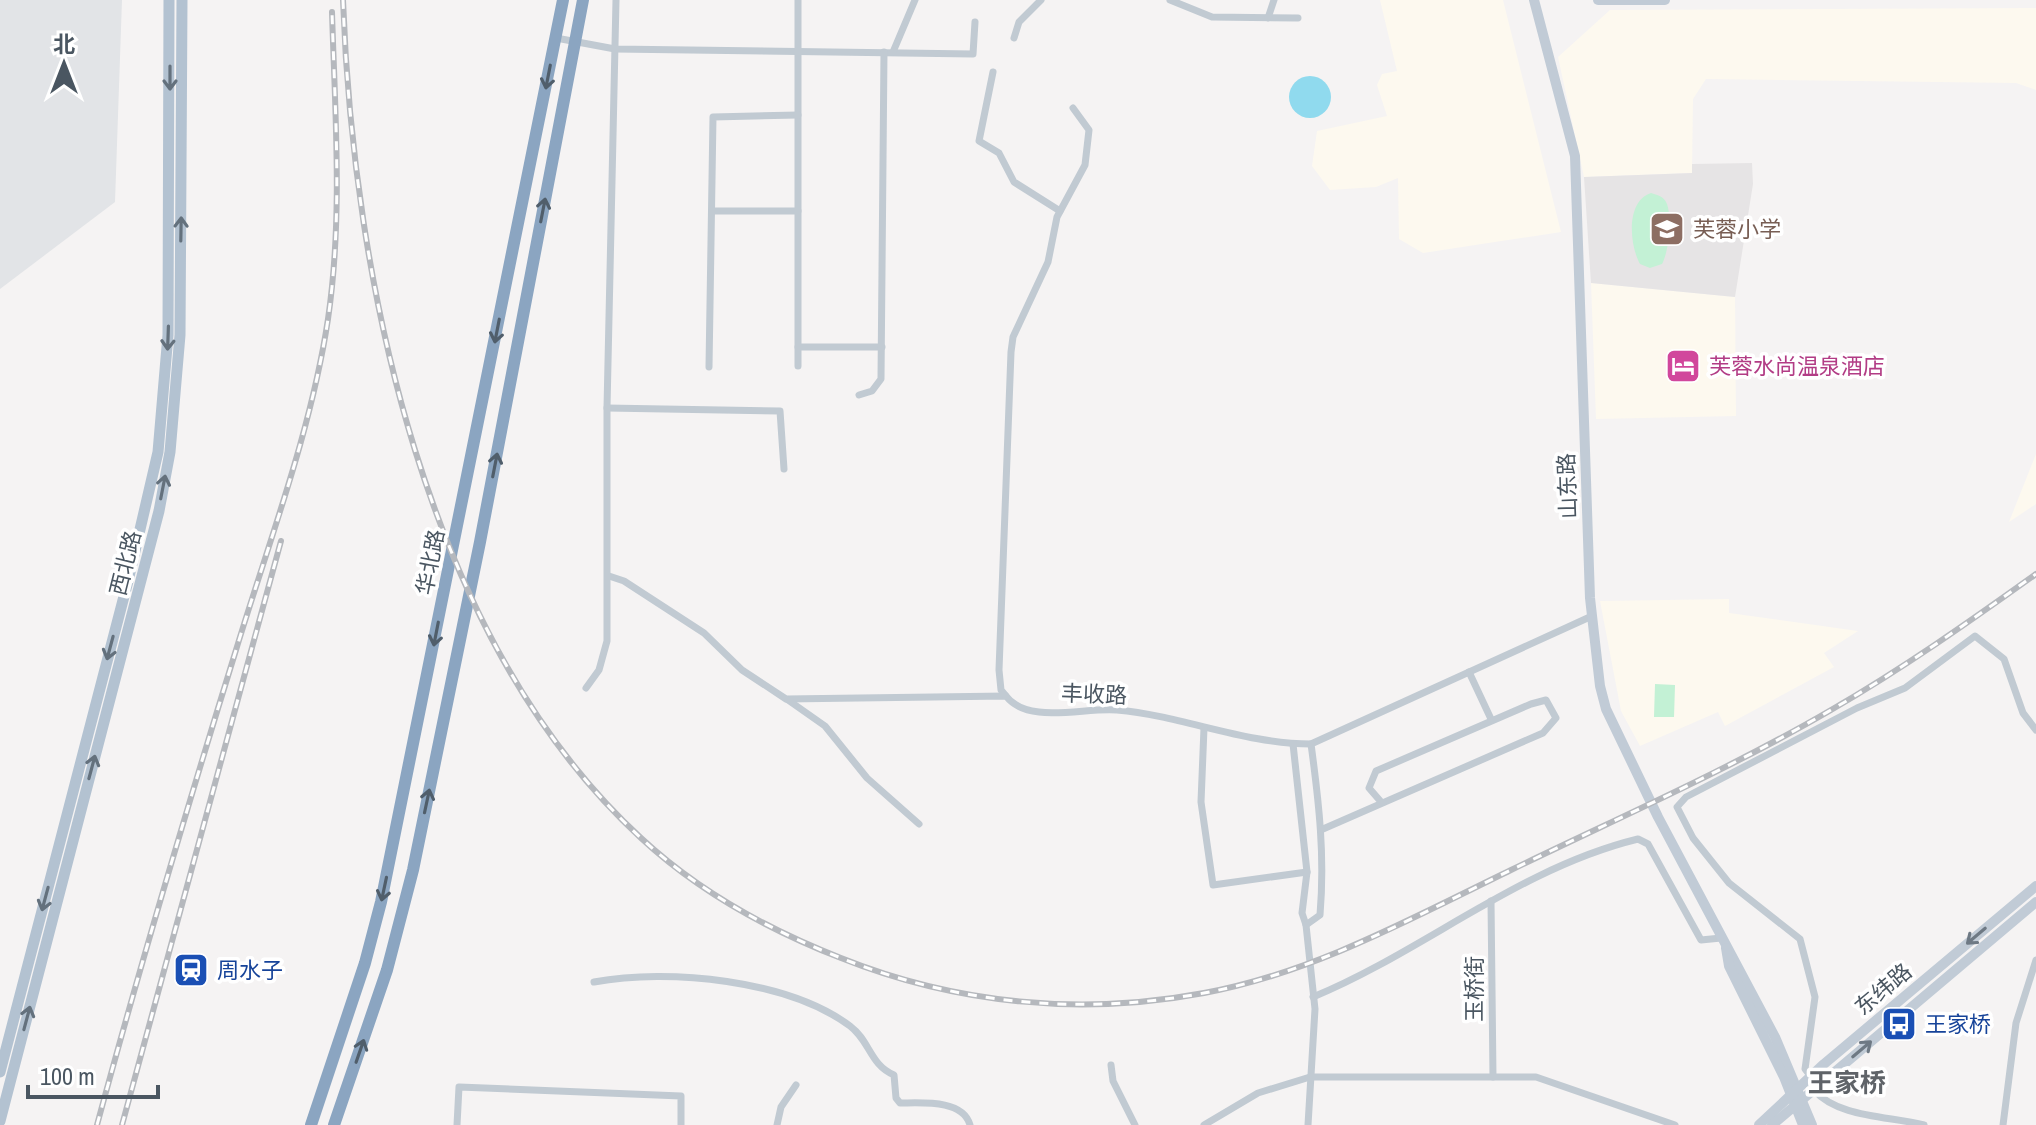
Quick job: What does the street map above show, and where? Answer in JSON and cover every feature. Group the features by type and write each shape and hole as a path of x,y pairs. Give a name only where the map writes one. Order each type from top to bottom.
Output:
{"highway":[{"name":"华北路","path":"311,1125 365,963 381,902 563,0"},
{"name":"华北路","path":"334,1125 405,905 480,542 583,0"}],"main road":[{"name":"西北路","path":"0,1072 124,596 158,452 168,335 169,0"},
{"name":"西北路","path":"0,1121 159,511 170,452 180,335 182,0"},
{"name":"山东路","path":"1534,0 1575,156 1592,616 1596,667 1606,709 1724,942 1743,973 1797,1098"},
{"path":"1598,0 1665,0"},
{"name":"东纬路","path":"1772,1125 1811,1077 2036,886"},
{"name":"东纬路","path":"1759,1125 1814,1090 2036,902"},
{"path":"1797,1098 1803,1125"},
{"path":"1797,1098 1812,1125"}],"street":[{"path":"586,688 599,670 607,641 607,408 616,0"},
{"path":"798,0 798,366"},
{"path":"893,52 915,0"},
{"path":"1014,38 1019,22 1041,0"},
{"path":"1170,0 1212,17 1298,18"},
{"path":"1268,18 1274,0"},
{"path":"556,38 615,49 973,54 975,22"},
{"path":"859,395 872,391 881,379 884,52"},
{"path":"993,72 979,141 999,153 1014,182 1060,211"},
{"path":"1006,696 1001,690 999,670 1011,352 1013,337 1048,262 1060,211 1085,165 1090,143 1085,120 1073,108"},
{"path":"709,367 713,117 798,115"},
{"path":"712,211 798,211"},
{"path":"798,347 882,347"},
{"path":"607,408 780,411 784,469"},
{"path":"609,576 624,581 704,633 742,670 825,726 867,778 919,824"},
{"name":"丰收路","path":"786,699 1006,696 1012,704 1028,711 1118,710 1293,744 1311,744 1592,616"},
{"path":"1811,1077 1805,1069 1815,997 1800,939 1729,883 1693,838 1677,807 1686,797 1857,708 1905,688 1975,636 2004,659 2023,713 2036,730"},
{"path":"1469,672 1491,719"},
{"path":"1323,829 1543,733 1556,718 1546,700 1491,719 1376,771 1369,788 1382,803"},
{"path":"1204,728 1201,802 1213,885 1307,872"},
{"path":"1293,744 1307,872 1302,913 1306,925 1313,997 1308,1125"},
{"path":"1306,925 1320,915 1323,829 1311,744"},
{"path":"1313,997 1491,901 1600,851 1638,839 1648,844 1701,940 1724,942"},
{"name":"玉桥街","path":"1491,901 1493,1077"},
{"path":"2003,1125 2016,1023 2036,960"},
{"path":"594,982 633,978 721,981 769,987 852,1027 866,1043 881,1070 894,1075 896,1098 900,1103 942,1105 959,1112 970,1125"},
{"path":"1111,1065 1113,1081 1135,1125"},
{"path":"1204,1125 1258,1093 1310,1077 1536,1077 1675,1125"},
{"path":"777,1125 781,1107 796,1085"},
{"path":"457,1125 459,1087 681,1096 681,1125"},
{"path":"1814,1090 1822,1099 1852,1110 1924,1125"}],"shaded area":[{"path":"0,0 122,0 115,202 0,289"},
{"path":"1380,0 1503,0 1561,232 1423,253 1399,239 1398,178 1376,187 1330,190 1312,166 1317,131 1387,116 1377,85 1382,74 1397,71"},
{"path":"2036,8 2036,90 2016,83 1706,79 1693,99 1692,173 1584,177 1558,57 1610,10"},
{"name":"芙蓉小学","path":"1752,163 1753,184 1735,297 1591,283 1584,177 1692,173 1692,164"},
{"path":"1591,283 1735,297 1736,416 1596,419"},
{"path":"2036,454 2036,504 2009,522"},
{"path":"1729,599 1729,613 1858,631 1824,653 1834,667 1725,726 1718,712 1640,746 1621,711 1600,601"}],"green space":[{"path":"1651,193 1666,201 1669,226 1662,264 1650,268 1640,264 1636,256 1632,224 1637,205"},
{"path":"1655,684 1675,685 1674,717 1654,717"}],"water":[{"path":"1310,76 1325,82 1331,97 1325,112 1310,118 1295,112 1289,97 1295,82"}],"railway":[{"path":"343,0 350,109 364,222 385,337 415,450 455,560 505,663 567,757 641,838 663,857 710,892 761,922 814,947 885,974 974,995 1065,1004 1112,1004 1204,993 1284,972 1399,925 1753,753 1884,678 2036,574"},
{"path":"97,1125 182,828 288,486 321,361 333,281 337,204 332,12"},
{"path":"122,1125 281,541"}],"place":[{"name":"芙蓉小学","path":"1667,229"},
{"name":"芙蓉水尚温泉酒店","path":"1683,366"},
{"name":"周水子","path":"191,970"},
{"name":"王家桥","path":"1899,1024"}],"district":[{"name":"王家桥","path":"1847,1082"}]}
